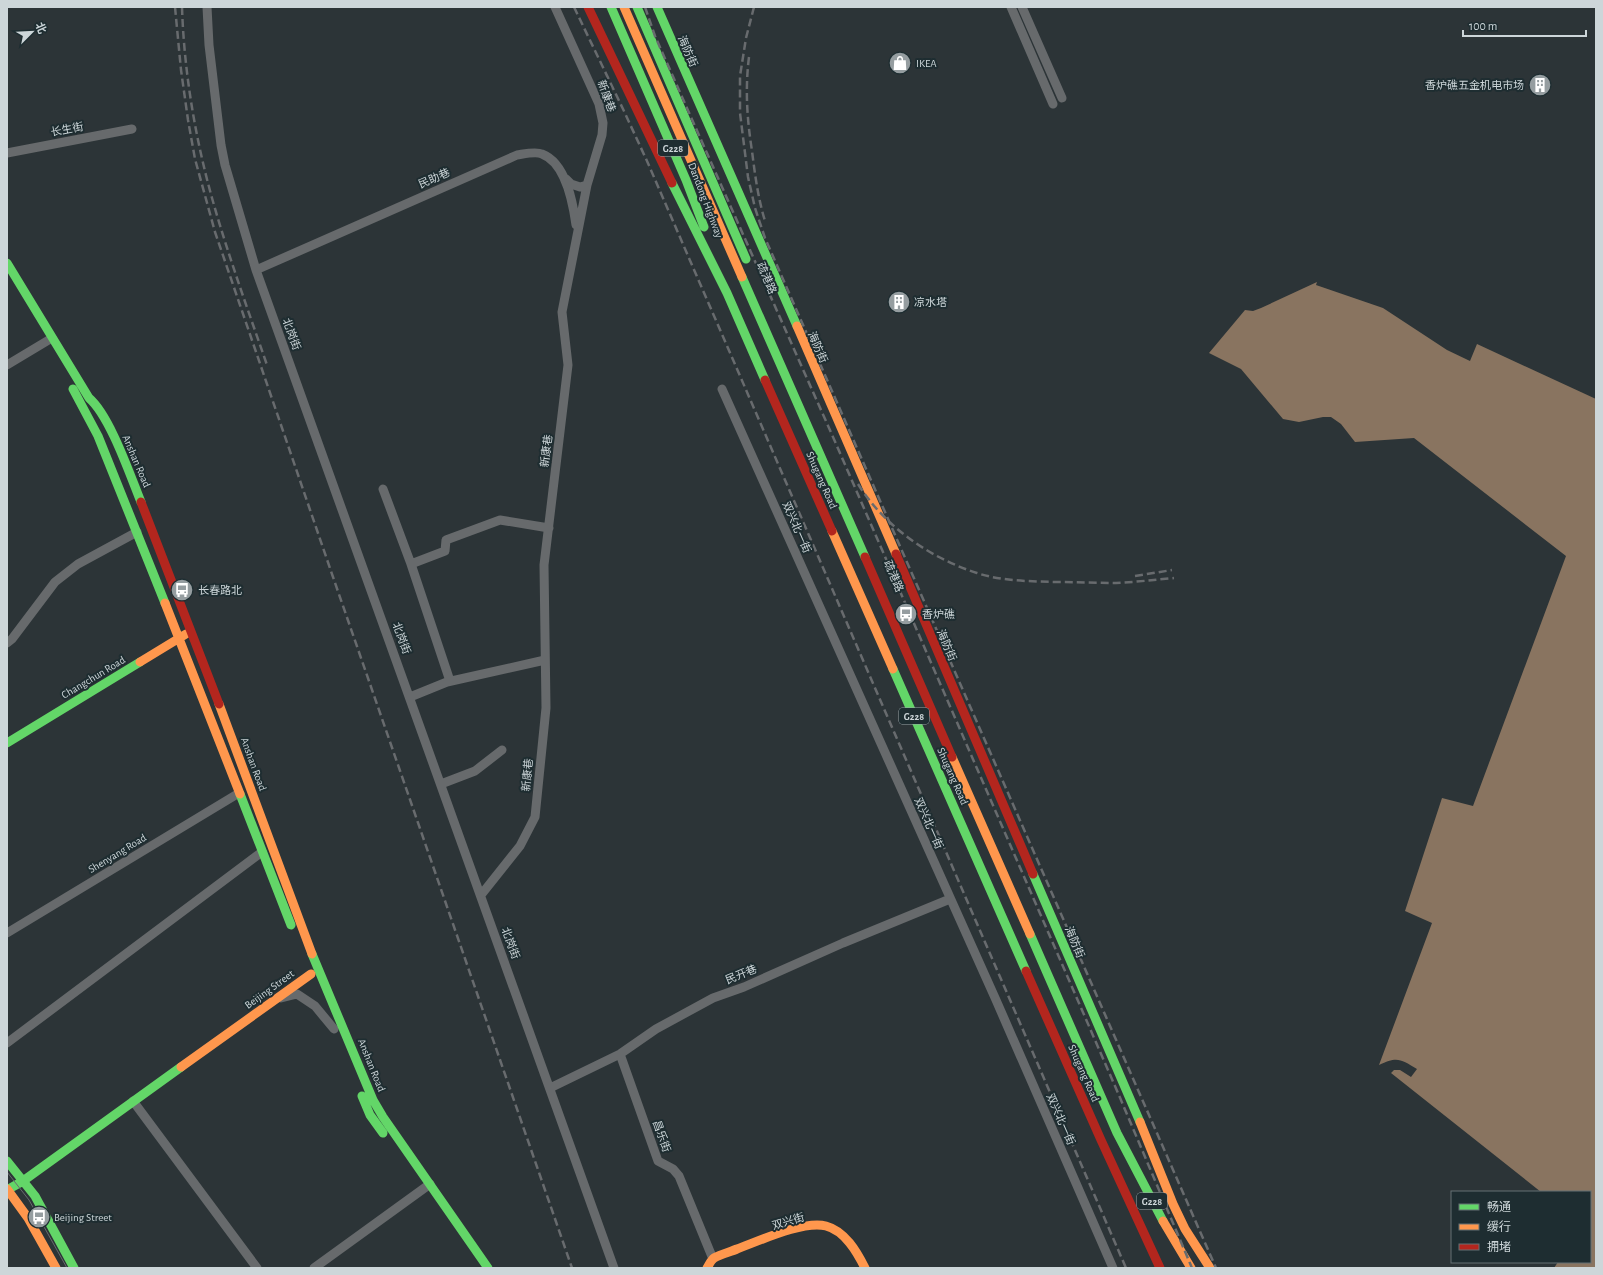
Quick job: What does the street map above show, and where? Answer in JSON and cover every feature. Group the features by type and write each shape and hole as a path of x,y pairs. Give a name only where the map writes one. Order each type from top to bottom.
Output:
{"main road":[{"path":"588,7 673,186 727,293"},
{"path":"602,7 654,123 665,155 673,186"},
{"name":"Dandong Highway","path":"611,7 686,180 727,293"},
{"name":"疏港路","path":"624,7 916,675"},
{"name":"海防街","path":"657,7 877,510 1140,1122 1173,1204 1196,1248"},
{"name":"疏港路","path":"637,8 748,265"},
{"name":"Anshan Road","path":"7,262 98,436 311,974 370,1115 387,1140"},
{"name":"Anshan Road","path":"7,279 89,398 95,403 115,438 191,630 303,931 373,1100 424,1188 488,1268"},
{"name":"Shugang Road","path":"727,293 1100,1140 1160,1268"},
{"name":"疏港路","path":"795,374 893,604 905,636 916,675"},
{"name":"Changchun Road","path":"7,743 191,630"},
{"name":"Shugang Road","path":"916,675 1117,1133 1161,1218 1191,1268"},
{"name":"Beijing Street","path":"7,1189 23,1181 311,974"},
{"path":"7,1161 35,1196 74,1268"},
{"path":"7,1189 28,1218 56,1268"},
{"name":"双兴街","path":"713,1259 790,1232 816,1226 826,1226 838,1233 850,1243 865,1268"},
{"path":"1196,1248 1206,1268"},
{"path":"1196,1248 1210,1268"},
{"path":"707,1268 713,1259"}],"street":[{"name":"北岗街","path":"206,7 221,145 225,165 256,270 614,1268"},
{"name":"新康巷","path":"481,895 520,846 536,817 546,708 544,565 568,365 562,312 587,185 602,135 604,123 602,113 556,7"},
{"path":"1011,7 1052,104"},
{"path":"1022,7 1062,98"},
{"name":"长生街","path":"7,153 132,129"},
{"name":"民助巷","path":"256,270 517,155 542,154 554,162 563,174 572,196 578,232"},
{"path":"563,174 571,184 575,186 580,188 587,185"},
{"path":"7,365 49,340"},
{"name":"双兴北一街","path":"722,389 996,1000 1113,1268"},
{"path":"383,489 411,564 450,681"},
{"path":"411,564 445,550 446,540 500,520 549,528"},
{"path":"7,643 12,639 55,582 78,564 137,532"},
{"path":"410,697 450,681 545,660"},
{"path":"441,784 475,771 502,750"},
{"name":"Shenyang Road","path":"7,933 239,793"},
{"path":"7,1043 262,852"},
{"name":"民开巷","path":"550,1088 620,1054 656,1029 713,998 744,987 843,943 950,899"},
{"path":"275,999 297,994 315,1006 334,1029"},
{"name":"昌乐街","path":"620,1054 658,1161 673,1169 679,1176 713,1259"},
{"path":"133,1101 258,1268"},
{"path":"314,1268 424,1188"}],"shaded area":[{"path":"1317,282 1316,285 1383,308 1447,350 1470,361 1477,344 1596,399 1596,1268 1554,1268 1557,1263 1591,1263 1591,1191 1540,1191 1391,1073 1394,1070 1400,1070 1411,1077 1417,1069 1399,1060 1390,1060 1379,1065 1432,923 1405,911 1442,798 1473,806 1566,556 1414,438 1355,442 1341,424 1331,417 1323,417 1299,422 1283,419 1241,369 1209,353 1245,310 1253,311"}],"tram line":[{"path":"7,1172 29,1200 67,1268"}],"railway":[{"path":"175,7 181,70 188,120 195,159 215,232 572,1268"},
{"path":"182,7 185,55 191,104 200,151 212,198 238,282 267,365"},
{"path":"574,7 647,161 1126,1268"},
{"path":"645,7 655,36 833,437 1118,1093 1192,1268"},
{"path":"754,7 746,38 740,76 740,113 748,177 755,208 765,238 1216,1268"},
{"path":"749,57 747,92 749,127 760,204 765,221"},
{"path":"858,484 881,514 910,539 942,559 986,576 1024,581 1116,583 1174,578"},
{"path":"1135,576 1172,570"}],"traffic: fast":[{"path":"611,7 686,180 704,227"},
{"path":"637,7 746,259"},
{"path":"657,7 797,326"},
{"path":"672,183 727,293 765,380"},
{"path":"7,263 89,398 97,407 112,432 141,502"},
{"path":"742,277 865,557"},
{"path":"73,389 98,436 165,603"},
{"path":"7,743 140,662"},
{"path":"893,669 1026,971"},
{"path":"240,794 291,925"},
{"path":"1033,874 1140,1122"},
{"path":"1030,934 1117,1133 1163,1221"},
{"path":"312,954 373,1100 383,1117 488,1268"},
{"path":"7,1190 23,1181 181,1067"},
{"path":"362,1096 370,1115 383,1133"},
{"path":"7,1161 35,1196 74,1268"}],"traffic: slow":[{"path":"624,7 742,277"},
{"path":"797,326 896,554"},
{"path":"832,531 893,669"},
{"path":"165,603 240,794"},
{"path":"140,662 186,634"},
{"path":"219,704 312,954"},
{"path":"952,757 1030,934"},
{"path":"181,1067 311,974"},
{"path":"1140,1122 1173,1204 1185,1229 1210,1268"},
{"path":"7,1189 28,1218 56,1268"},
{"path":"1163,1221 1191,1268"},
{"path":"707,1268 711,1261 720,1255 782,1232 817,1225 826,1226 839,1232 845,1237 865,1268"}],"traffic: jam":[{"path":"588,7 672,183"},
{"path":"765,380 832,531"},
{"path":"141,502 219,704"},
{"path":"896,554 1033,874"},
{"path":"865,557 952,757"},
{"path":"1026,971 1160,1268"}],"place":[{"name":"IKEA","path":"900,63"},
{"name":"香炉礁五金机电市场","path":"1540,85"},
{"name":"凉水塔","path":"899,302"},
{"name":"长春路北","path":"182,590"},
{"name":"香炉礁","path":"906,614"},
{"name":"Beijing Street","path":"39,1217"}]}
